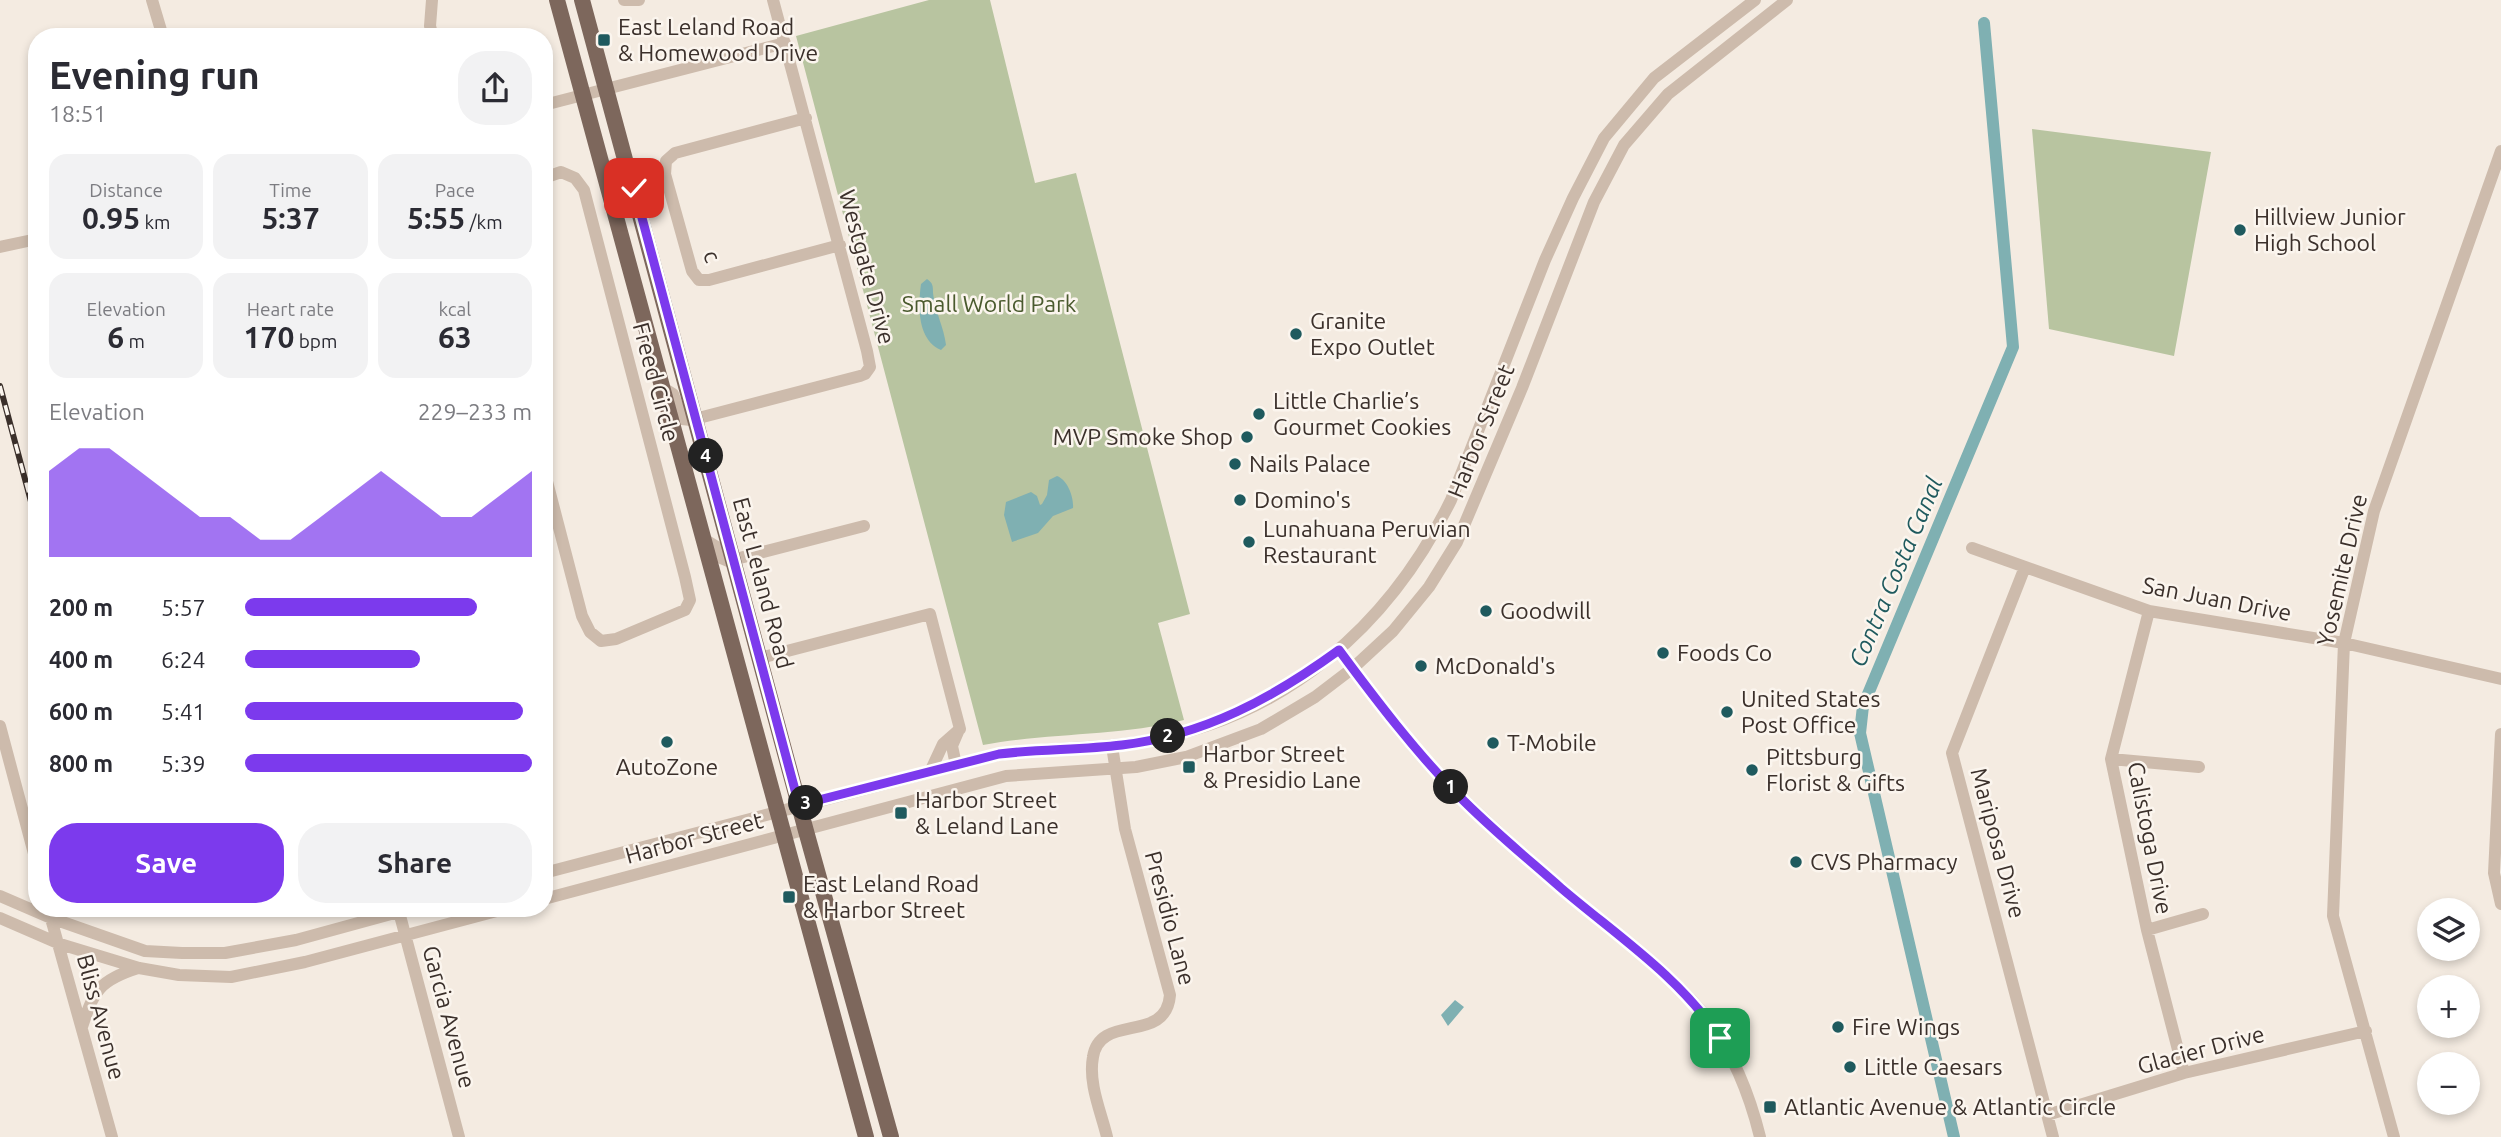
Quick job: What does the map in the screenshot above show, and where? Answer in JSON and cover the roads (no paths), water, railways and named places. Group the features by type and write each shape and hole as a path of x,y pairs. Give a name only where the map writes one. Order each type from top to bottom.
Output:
{"main road":[{"name":"East Leland Road","path":"558,0 866,1137"},
{"name":"East Leland Road","path":"582,0 891,1137"}],"street":[{"path":"152,0 160,28"},
{"path":"431,28 432,0"},
{"path":"624,0 639,0"},
{"name":"Westgate Drive","path":"696,419 860,376 869,370 867,351 840,245 773,0"},
{"name":"Harbor Street","path":"553,871 956,765 1021,751 1112,746 1167,737 1225,719 1286,687 1339,650 1381,610 1405,579 1428,544 1451,500 1545,260 1604,138 1654,78 1755,0"},
{"name":"Harbor Street","path":"553,897 1006,776 1114,769 1182,757 1248,735 1315,697 1353,668 1393,631 1420,599 1447,559 1473,509 1594,202 1624,145 1668,94 1787,0"},
{"path":"553,103 785,43"},
{"name":"c","path":"806,118 675,153 667,158 665,170 692,271 696,278 709,280 840,245"},
{"name":"Yosemite Drive","path":"2394,1137 2333,916 2344,643 2374,511 2501,151"},
{"name":"Freed Circle","path":"553,175 561,172 575,178 584,190 685,577 690,600 685,610 616,639 601,641 590,632 582,616 553,505"},
{"path":"0,247 28,241"},
{"path":"664,388 673,394 682,419 696,419"},
{"path":"1451,500 1473,509"},
{"path":"704,539 717,547 722,560 733,560 864,526"},
{"name":"San Juan Drive","path":"1972,548 2148,611 2344,643 2501,680"},
{"name":"Mariposa Drive","path":"2025,567 1952,753 2053,1137"},
{"name":"Calistoga Drive","path":"2148,611 2111,760 2147,930 2184,1073"},
{"path":"760,658 930,614 960,729"},
{"path":"1339,650 1416,748 1458,795 1560,887 1674,983 1698,1009 1720,1038 1738,1071 1749,1097 1760,1137"},
{"path":"0,726 28,831"},
{"path":"956,765 952,746 960,729"},
{"path":"930,772 943,744 960,729"},
{"path":"2501,734 2497,873 2501,904"},
{"name":"Presidio Lane","path":"1107,1137 1093,1083 1092,1060 1095,1047 1107,1035 1159,1019 1168,1008 1170,995 1125,829 1112,746"},
{"path":"2111,760 2199,767"},
{"path":"0,896 28,906"},
{"path":"2147,930 2203,914"},
{"name":"Bliss Avenue","path":"51,917 112,1137"},
{"path":"60,917 145,951 225,953 296,940 374,917"},
{"name":"Garcia Avenue","path":"400,917 459,1137"},
{"path":"0,918 60,943 139,968 179,975 231,977 305,962 474,917"},
{"path":"82,1027 99,986 117,975 139,968"},
{"name":"Glacier Drive","path":"2048,1115 2184,1073 2366,1031"}],"water":[{"path":"927,279 932,285 945,338 946,345 941,350 927,339 921,322 921,284"},
{"path":"1057,476 1070,490 1073,508 1053,516 1038,533 1012,542 1004,515 1006,502 1031,492 1037,496 1040,505 1042,504 1047,495 1049,480"},
{"path":"1455,1000 1464,1007 1448,1026 1441,1015"}],"waterway":[{"name":"Contra Costa Canal","path":"1954,1137 1860,733 1863,706 2013,347 1984,23"}],"railway":[{"path":"0,386 28,490"}],"place":[{"name":"East Leland Road & Homewood Drive","path":"604,40"},
{"name":"Hillview Junior High School","path":"2240,230"},
{"name":"Granite Expo Outlet","path":"1296,334"},
{"name":"Little Charlie’s Gourmet Cookies","path":"1259,414"},
{"name":"MVP Smoke Shop","path":"1247,437"},
{"name":"Nails Palace","path":"1235,464"},
{"name":"Domino's","path":"1240,500"},
{"name":"Lunahuana Peruvian Restaurant","path":"1249,542"},
{"name":"Goodwill","path":"1486,611"},
{"name":"Foods Co","path":"1663,653"},
{"name":"McDonald's","path":"1421,666"},
{"name":"United States Post Office","path":"1727,712"},
{"name":"AutoZone","path":"667,742"},
{"name":"T-Mobile","path":"1493,743"},
{"name":"Harbor Street & Presidio Lane","path":"1189,767"},
{"name":"Pittsburg Florist & Gifts","path":"1752,770"},
{"name":"Harbor Street & Leland Lane","path":"901,813"},
{"name":"CVS Pharmacy","path":"1796,862"},
{"name":"East Leland Road & Harbor Street","path":"789,897"},
{"name":"Fire Wings","path":"1838,1027"},
{"name":"Little Caesars","path":"1850,1067"},
{"name":"Atlantic Avenue & Atlantic Circle","path":"1770,1107"}],"park label":[{"name":"Small World Park","path":"989,304"}]}
